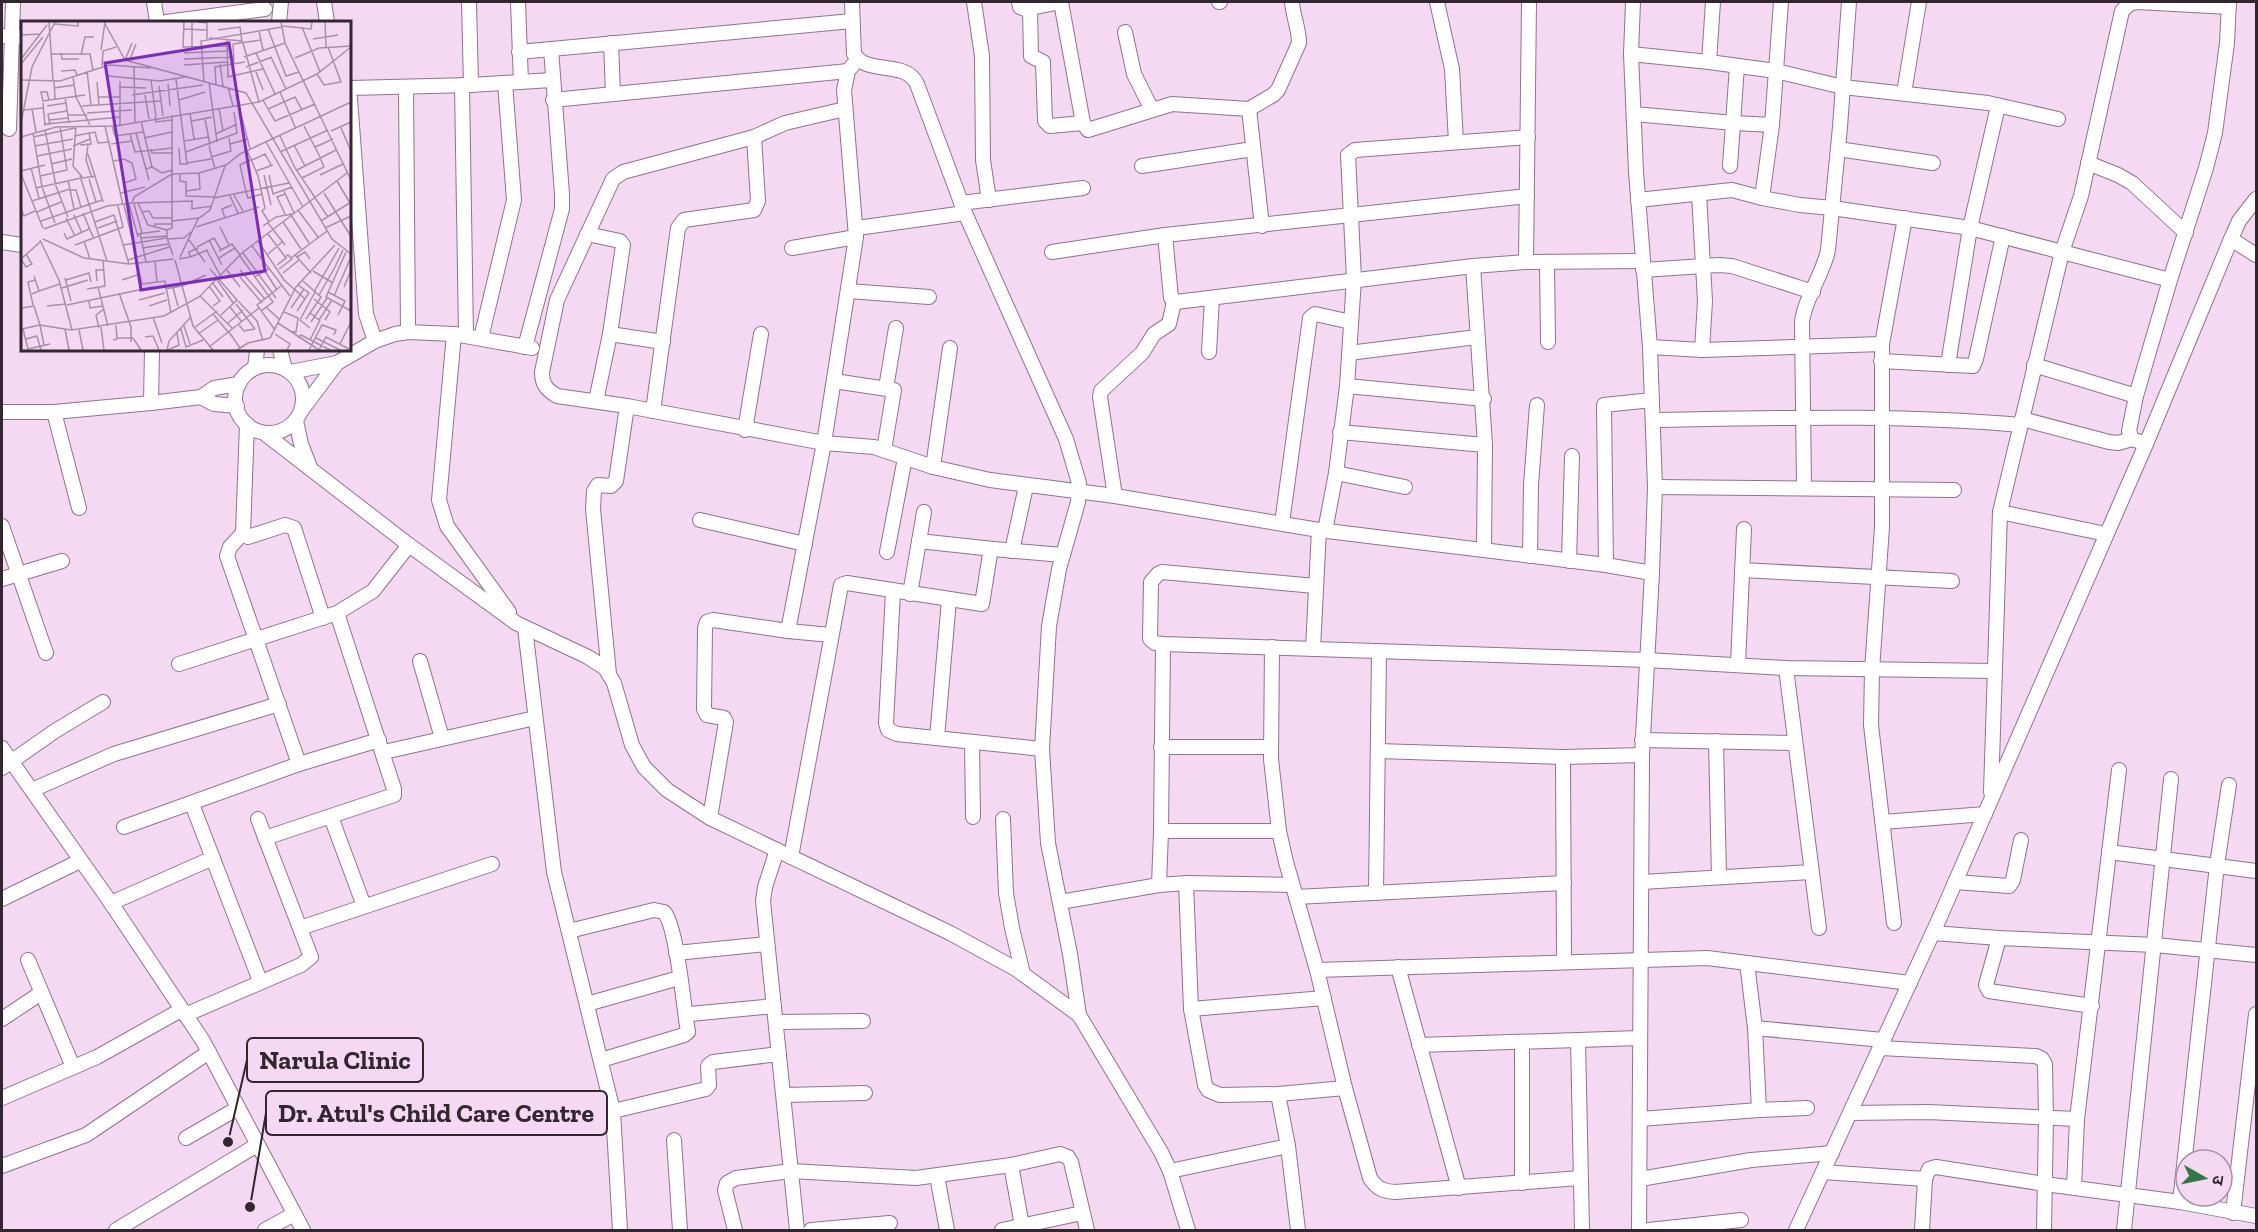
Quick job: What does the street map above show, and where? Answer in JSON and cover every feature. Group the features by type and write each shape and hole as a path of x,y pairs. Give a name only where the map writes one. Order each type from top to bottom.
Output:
{"street":[{"path":"11,129 13,2"},
{"path":"154,2 156,21"},
{"path":"279,21 281,2"},
{"path":"324,2 327,21"},
{"path":"469,2 460,334 439,500 441,513 447,526 521,625 554,872 613,1111 620,1230"},
{"path":"518,2 521,82"},
{"path":"852,2 854,54 858,59 868,64 903,71 914,78 963,208 1066,439 1079,483 1078,501 1063,555 1049,626 1042,749 1048,843 1070,954 1079,1015"},
{"path":"974,2 982,56 982,160 989,200"},
{"path":"1083,123 1050,126 1045,122 1043,62 1031,56 1025,5 1061,2 1083,123 1086,129 1091,130 1174,104 1249,109 1276,93 1297,48 1299,35 1292,2"},
{"path":"1437,2 1452,69 1456,142"},
{"path":"1526,262 1529,2"},
{"path":"1633,2 1631,54 1638,200 1650,347 1655,487 1642,740 1639,1230"},
{"path":"1709,62 1713,2"},
{"path":"1762,198 1772,124 1781,2"},
{"path":"1804,487 1801,348 1803,315 1826,258 1838,149 1849,2"},
{"path":"1904,93 1919,2"},
{"path":"1991,800 2000,512 2062,252 2081,196 2122,11 2129,4 2149,2 2229,4 2227,43 2215,133 2136,396 2129,432 2132,439"},
{"path":"175,21 265,11"},
{"path":"519,52 852,21"},
{"path":"1125,32 1134,74 1152,110"},
{"path":"611,43 613,93"},
{"path":"525,347 562,209 550,50"},
{"path":"1631,54 1776,71 1843,87 1998,105 2058,119"},
{"path":"788,631 824,443 856,232 844,90 848,71 858,59"},
{"path":"1730,166 1737,66"},
{"path":"553,100 848,71"},
{"path":"351,88 552,80"},
{"path":"481,338 514,200 506,83"},
{"path":"406,87 408,332"},
{"path":"1948,364 1970,228 1998,105"},
{"path":"845,109 785,123 754,137 617,175 611,183 557,300 542,380 549,392 557,396 627,406 746,430 824,443 866,446 933,467 1026,486 1115,496 1322,531 1606,565 1652,573"},
{"path":"1249,109 1262,226"},
{"path":"351,112 366,314 375,341"},
{"path":"1634,114 1772,124"},
{"path":"653,411 678,228 684,220 756,208 758,201 754,137"},
{"path":"1313,649 1315,586 1322,531 1336,474 1347,386 1354,279 1347,160 1350,152 1528,137"},
{"path":"1142,165 1253,149"},
{"path":"1838,149 1933,163"},
{"path":"2088,164 2132,183 2186,234"},
{"path":"792,248 989,200 1083,189"},
{"path":"1638,200 1732,190 1762,198 1970,228 2170,280"},
{"path":"1699,194 1705,301 1702,350"},
{"path":"1052,252 1166,236 1527,196"},
{"path":"1796,1230 1933,933 2146,444 2230,238 2254,205"},
{"path":"1894,923 1871,725 1872,670 1882,527 1882,344 1905,218"},
{"path":"587,234 620,241 623,245 596,401"},
{"path":"1115,496 1101,391 1142,353 1154,334 1169,324 1174,302 1171,298 1166,236"},
{"path":"1881,361 1970,367 1975,363 2003,236"},
{"path":"2230,238 2256,255"},
{"path":"2,242 21,245"},
{"path":"1174,302 1354,279 1526,262 1732,266 1813,292"},
{"path":"1547,262 1548,342"},
{"path":"1473,266 1477,337 1484,399 1484,550"},
{"path":"848,291 929,297"},
{"path":"1209,352 1212,298"},
{"path":"1282,524 1310,318 1315,314 1351,322"},
{"path":"886,388 897,328"},
{"path":"546,351 460,334 408,332 375,341 337,363 287,370 265,365 255,368 246,374 239,384 236,393 237,406 247,424 264,433 409,545 521,625 588,657 605,668 609,674"},
{"path":"609,334 663,342"},
{"path":"746,430 761,334"},
{"path":"1349,353 1477,337"},
{"path":"1650,347 1702,350 1882,344"},
{"path":"933,467 950,348"},
{"path":"151,404 152,351"},
{"path":"255,368 257,351"},
{"path":"280,351 287,370 302,389 303,400 298,416 301,444 311,470"},
{"path":"264,433 287,428 337,363"},
{"path":"2034,365 2136,396"},
{"path":"834,381 886,388 895,392 884,450"},
{"path":"2,412 54,412 151,404 201,397 214,388 239,384"},
{"path":"1347,386 1484,399"},
{"path":"201,397 214,404 237,406"},
{"path":"1606,565 1604,405 1652,400"},
{"path":"1530,556 1537,405"},
{"path":"627,406 616,481 611,486 598,485 594,490 593,509 609,674 632,745 644,767 668,790 710,818 950,933 1023,974 1079,1015 1158,1146 1170,1172 1188,1230"},
{"path":"54,412 79,508"},
{"path":"1653,420 1883,418 2021,422 2109,442 2118,443 2132,439 2146,444"},
{"path":"247,424 243,533 230,547 228,556 299,764"},
{"path":"1340,432 1485,445"},
{"path":"1569,561 1572,456"},
{"path":"887,552 905,458"},
{"path":"1336,474 1405,487"},
{"path":"1012,551 1026,486"},
{"path":"1655,487 1954,490"},
{"path":"910,594 924,512"},
{"path":"2000,512 2106,534"},
{"path":"700,520 805,544"},
{"path":"243,533 248,537 285,525 294,528 323,618"},
{"path":"2,526 46,653"},
{"path":"1738,664 1744,529"},
{"path":"919,542 1063,555"},
{"path":"180,664 337,613 373,591 409,545"},
{"path":"791,857 839,588 843,583 949,600 983,603 990,554 993,549"},
{"path":"2,579 62,561"},
{"path":"1742,570 1952,581"},
{"path":"1315,586 1168,572 1158,574 1151,582 1149,635 1151,641 1163,644 1647,660 1786,668 1995,671"},
{"path":"893,592 886,728 897,734 1042,749"},
{"path":"937,738 949,600"},
{"path":"265,838 394,795 382,746 337,613"},
{"path":"710,818 726,722 724,718 709,716 704,710 707,622 713,620 831,635"},
{"path":"1159,885 1163,644"},
{"path":"1272,647 1271,747 1279,831 1370,1179 1384,1192 1395,1192 1580,1178"},
{"path":"1376,893 1379,652"},
{"path":"420,661 442,738"},
{"path":"1786,668 1819,928"},
{"path":"6,764 103,702"},
{"path":"32,790 114,754 279,704"},
{"path":"124,827 299,764 382,746 442,738 535,718"},
{"path":"1642,740 1795,743"},
{"path":"1716,741 1719,877"},
{"path":"972,742 974,817"},
{"path":"1161,747 1271,747"},
{"path":"2,748 6,764 32,790 111,903 209,1052 303,1230"},
{"path":"1378,751 1563,757 1642,755"},
{"path":"1563,757 1564,962"},
{"path":"2074,1187 2078,1119 2119,770"},
{"path":"2124,1230 2171,779"},
{"path":"2186,1148 2217,865 2229,785"},
{"path":"192,804 260,981"},
{"path":"1883,822 1985,814"},
{"path":"331,817 364,906"},
{"path":"2,1098 105,1053 183,1013 309,960 311,954 258,819"},
{"path":"1003,819 1006,893 1023,974"},
{"path":"1161,831 1279,831"},
{"path":"1955,882 2009,886 2013,880 2021,840"},
{"path":"777,850 763,901 785,1095 797,1230"},
{"path":"2109,852 2164,857 2256,871"},
{"path":"111,903 213,858"},
{"path":"2,899 80,861"},
{"path":"300,928 492,864"},
{"path":"1642,882 1811,872"},
{"path":"1060,902 1159,885 1186,883 1294,891 1376,893 1564,883"},
{"path":"1186,883 1191,1009 1204,1085 1208,1090 1220,1095 1278,1094 1345,1088"},
{"path":"569,931 654,910 668,916 688,1032 601,1060"},
{"path":"1933,933 2155,945 2256,955"},
{"path":"2000,938 1986,985 1989,991 2092,1006"},
{"path":"676,953 767,944"},
{"path":"1317,970 1707,958 1910,983"},
{"path":"28,960 73,1067"},
{"path":"1747,963 1755,1028 1759,1110"},
{"path":"1398,967 1459,1188"},
{"path":"587,1004 679,978"},
{"path":"2,1018 41,993"},
{"path":"1191,1009 1324,998"},
{"path":"686,1018 690,1014 774,1006"},
{"path":"2233,1213 2256,1014"},
{"path":"776,1022 863,1021"},
{"path":"1755,1028 1882,1044 2036,1056 2044,1062 2046,1118 2044,1230"},
{"path":"1419,1045 1640,1038"},
{"path":"1578,1040 1582,1230"},
{"path":"1522,1042 1522,1183"},
{"path":"2,1166 86,1135 209,1052"},
{"path":"613,1111 705,1089 709,1085 707,1070 712,1062 779,1054"},
{"path":"785,1095 865,1093"},
{"path":"1278,1094 1288,1146 1298,1230"},
{"path":"186,1138 238,1108"},
{"path":"1640,1119 1807,1108"},
{"path":"1850,1113 1936,1112 2078,1119"},
{"path":"674,1140 680,1230"},
{"path":"116,1230 257,1145"},
{"path":"1170,1172 1288,1146"},
{"path":"1640,1179 1751,1160 1832,1153"},
{"path":"735,1230 725,1190 727,1183 736,1178 791,1171 903,1179 1011,1165 1060,1154 1068,1157 1071,1162 1087,1230"},
{"path":"1011,1165 1022,1226"},
{"path":"1922,1230 1925,1179 1929,1169 1936,1167 2174,1201"},
{"path":"1823,1172 1925,1179"},
{"path":"937,1176 947,1230"},
{"path":"2209,1208 2256,1216"},
{"path":"1002,1230 1082,1213"},
{"path":"265,1230 294,1214"},
{"path":"1648,1230 1741,1220"},
{"path":"811,1230 890,1223"}],"place":[{"name":"Narula Clinic","path":"228,1142"},
{"name":"Dr. Atul's Child Care Centre","path":"250,1207"}]}
